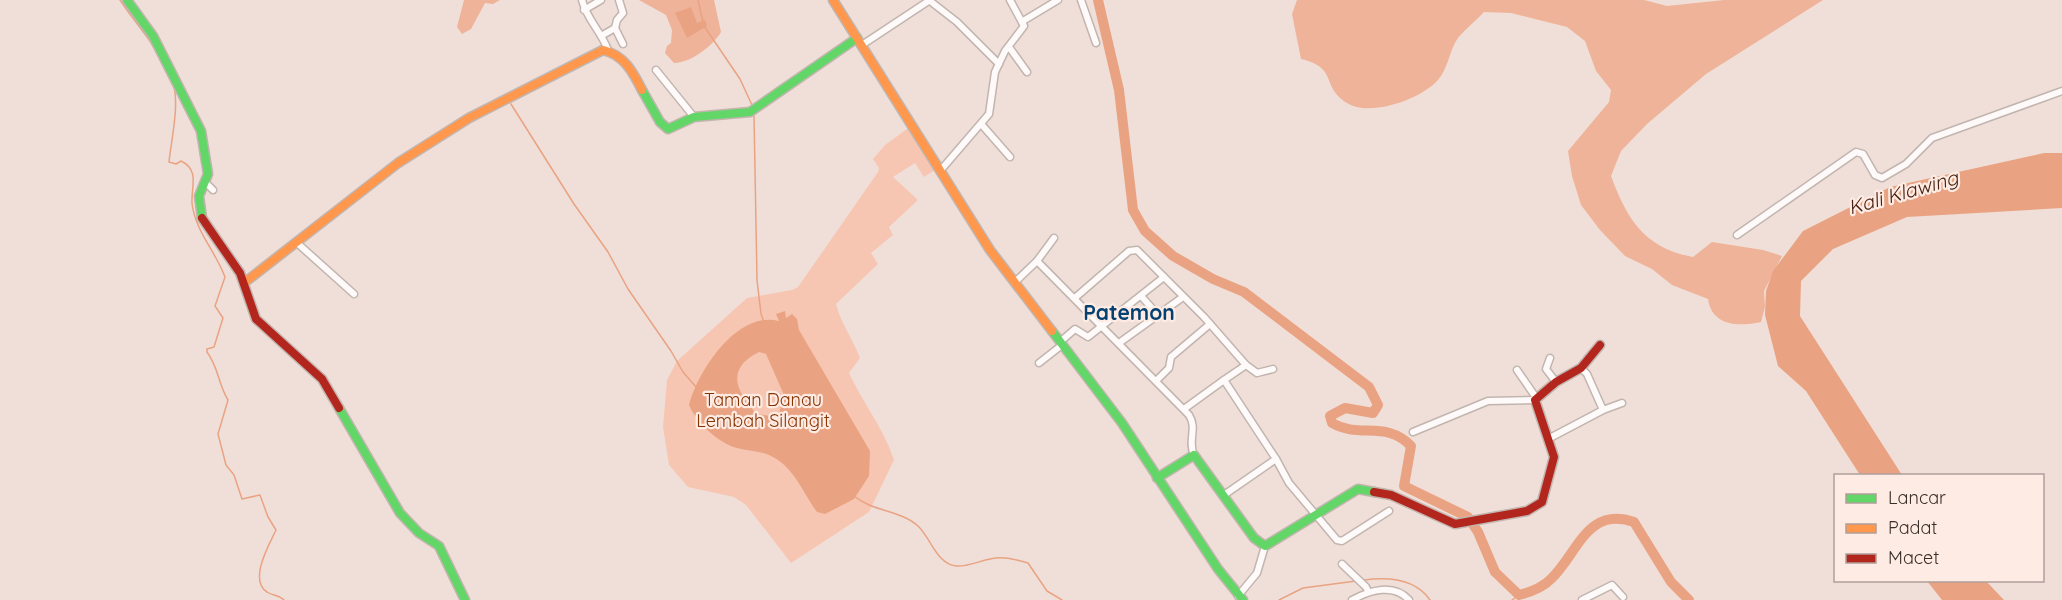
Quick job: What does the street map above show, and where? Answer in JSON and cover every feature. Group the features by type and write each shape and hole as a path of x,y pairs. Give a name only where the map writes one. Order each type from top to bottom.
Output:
{"street":[{"path":"127,0 158,45 195,119 206,152 209,186 199,196 202,218 234,263 256,319 322,379 400,513 407,522 443,552 465,600"},
{"path":"582,0 588,20 609,50"},
{"path":"584,10 601,0"},
{"path":"601,36 615,28 623,13 619,0"},
{"path":"833,0 977,231 1122,423 1240,598 1257,573 1265,546 1362,489 1391,495 1419,506 1455,525 1527,511 1542,501 1554,460 1536,400 1517,370"},
{"path":"244,284 361,190 469,118 603,50 617,54 628,67 666,129 694,117 750,112 859,41 930,0 957,22 999,64"},
{"path":"940,171 982,125 989,114 999,64 1009,47 1023,31 1023,21 1010,0"},
{"path":"1023,21 1058,0"},
{"path":"1081,0 1096,43"},
{"path":"615,28 623,44"},
{"path":"1009,47 1027,72"},
{"path":"656,70 694,117"},
{"path":"1737,235 1856,152 1863,154 1874,172 1882,178 1906,164 1932,138 2062,90"},
{"path":"982,125 1011,157"},
{"path":"1014,282 1037,261 1054,238"},
{"path":"296,242 354,294"},
{"path":"1076,297 1134,249 1210,324 1246,365 1257,373 1273,369"},
{"path":"1037,261 1076,297 1101,326 1184,409 1194,426 1190,445 1194,455 1254,538 1265,546"},
{"path":"1039,363 1076,329 1088,337 1164,277"},
{"path":"1141,296 1159,316"},
{"path":"1119,344 1183,297"},
{"path":"1156,381 1169,368 1171,357 1210,324"},
{"path":"1413,432 1488,401 1536,400 1556,382 1581,368 1600,345"},
{"path":"1550,358 1546,369 1556,382"},
{"path":"1184,409 1246,365"},
{"path":"1581,368 1587,374 1603,410"},
{"path":"1224,380 1276,459 1289,483 1334,538 1342,541 1389,511"},
{"path":"1548,439 1603,410 1622,403"},
{"path":"1157,478 1194,455"},
{"path":"1224,495 1276,459"},
{"path":"1342,564 1368,591"},
{"path":"1582,600 1612,585 1623,597"},
{"path":"1353,600 1368,591 1400,592 1409,600"}],"green space":[{"name":"Taman Danau Lembah Silangit","path":"911,126 938,168 924,177 915,163 893,177 918,200 889,227 893,235 871,253 878,264 836,304 860,358 849,373 885,438 894,460 869,512 791,563 746,505 734,497 688,487 669,465 663,427 667,380 677,361 747,298 798,287 878,172 879,168 873,159 885,145"}],"shaded area":[{"path":"464,0 500,0 493,4 485,3 471,29 462,34 457,27"},
{"path":"639,0 714,0 721,32 701,53 674,63 665,53 667,46 671,43 672,30 666,15"},
{"path":"1297,0 1644,0 1667,6 1724,0 1823,0 1706,74 1647,124 1621,151 1611,176 1631,218 1650,239 1662,247 1693,257 1712,242 1763,250 1782,256 1764,291 1765,307 1761,322 1735,324 1720,319 1710,308 1708,299 1672,285 1652,269 1625,256 1600,230 1581,205 1572,176 1568,151 1609,102 1611,90 1596,71 1585,41 1567,27 1511,13 1484,12 1458,38 1441,76 1424,92 1383,107 1357,107 1339,97 1320,67 1301,59 1292,14"}],"water":[{"path":"691,7 697,23 705,20 707,26 687,38 675,13"},
{"name":"Kali Klawing","path":"2044,153 2062,153 2062,208 1907,217 1833,249 1801,281 1800,316 1901,474 1859,474 1806,391 1778,366 1765,315 1766,291 1773,271 1803,231 1890,187"},
{"path":"785,311 786,318 792,314 797,319 799,330 870,451 869,476 854,499 825,514 817,512 793,475 781,462 765,453 737,448 722,442 702,425 689,405 701,376 722,346 748,325 763,320 779,321 776,314","holes":["759,352 766,354 784,395 778,417 757,414 739,389 737,381 741,366 748,359"]},
{"path":"1928,582 1987,582 2004,600 1942,600"}],"waterway":[{"path":"120,0 156,50 173,83 176,101 169,162 176,164 181,161 191,169 193,174 192,203 197,223 225,277 215,306 223,318 214,347 207,349 228,400 218,434 226,465 234,475 242,499 260,495 268,517 276,530 262,561 260,579 267,592 284,600"},
{"path":"698,0 703,22"},
{"path":"1098,0 1119,90 1133,210 1145,231 1173,256 1213,279 1244,292 1369,387 1378,405 1373,413 1345,408 1330,416 1332,423 1342,428 1392,434 1402,438 1411,446 1404,486 1468,517 1478,532 1495,572 1519,595 1536,589 1551,579 1594,526 1605,520 1618,519 1634,522 1671,582 1689,600"},
{"path":"704,26 740,79 752,105"},
{"path":"511,104 574,204 608,252 628,289 683,372 696,387"},
{"path":"754,115 757,280 764,322"},
{"path":"854,496 870,505 912,521 923,532 939,556 949,564 961,566 1000,558 1028,563 1047,591 1062,600"},
{"path":"1364,580 1391,579 1409,583 1417,587 1430,600"},
{"path":"1279,600 1303,588 1356,581"},
{"path":"1512,600 1519,595"}],"traffic: fast":[{"path":"127,0 153,36 201,131 208,174 199,196 202,218"},
{"path":"642,90 660,122 668,129 694,117 750,112 857,38"},
{"path":"1052,331 1122,423 1218,569 1243,600"},
{"path":"339,408 400,513 419,533 439,546 465,600"},
{"path":"1157,478 1194,455 1254,538 1265,546 1358,489 1374,492"}],"traffic: slow":[{"path":"833,0 990,250 1052,331"},
{"path":"244,283 398,163 469,118 603,50 622,60 642,90"}],"traffic: jam":[{"path":"202,218 240,273 256,319 322,379 339,408"},
{"path":"1374,492 1391,495 1455,524 1527,511 1542,502 1554,457 1535,400 1556,382 1581,368 1600,345"}],"district":[{"name":"Patemon","path":"1129,312"}]}
